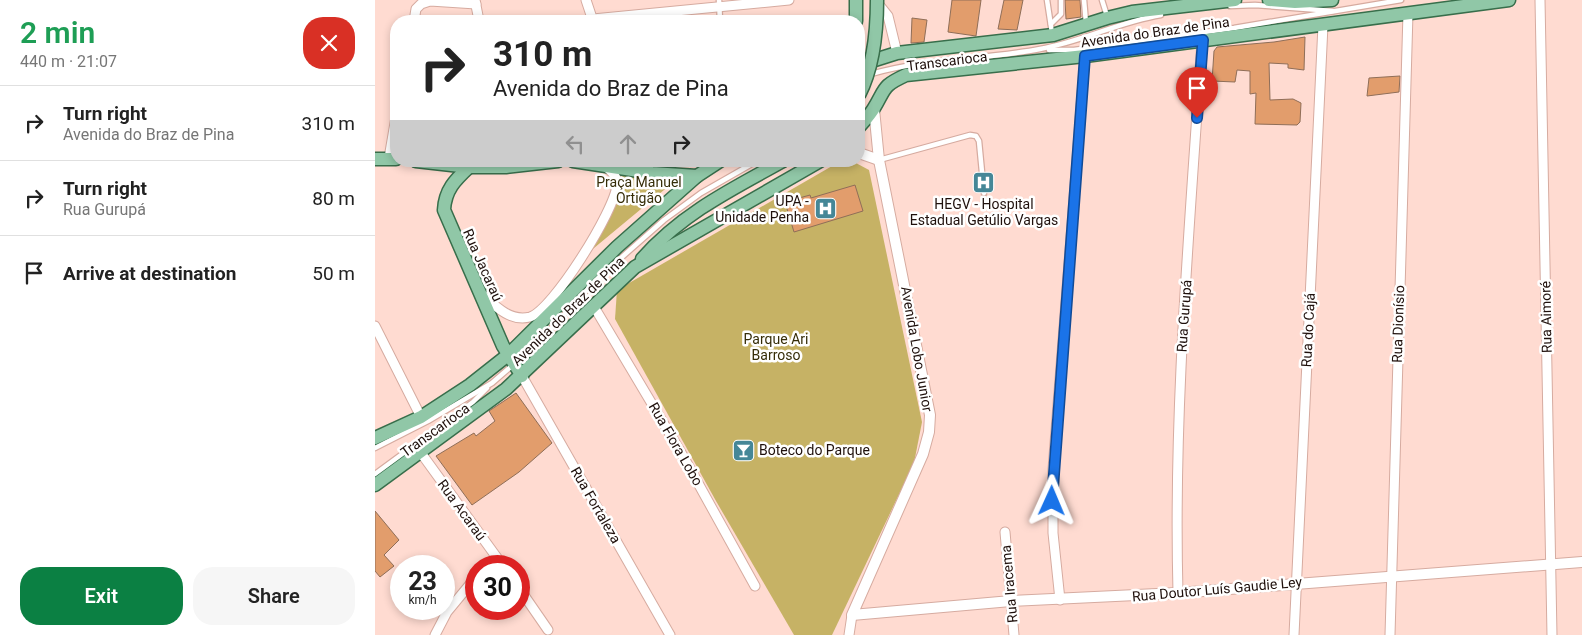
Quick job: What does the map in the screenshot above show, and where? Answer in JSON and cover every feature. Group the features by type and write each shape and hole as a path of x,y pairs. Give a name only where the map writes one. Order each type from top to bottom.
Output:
{"main road":[{"path":"856,0 856,15"},
{"path":"865,82 869,74 877,20 876,0"},
{"name":"Avenida do Braz de Pina","path":"865,63 897,53 1087,25 1132,12 1235,0"},
{"path":"1269,0 1332,6"},
{"name":"Avenida do Braz de Pina","path":"865,120 874,109 882,90 895,80 906,75 1085,56 1323,25 1408,13 1443,4 1509,0"},
{"path":"865,100 874,109"},
{"path":"375,159 390,159"},
{"name":"Rua Jacaraú","path":"469,167 453,182 445,198 444,210 478,290 515,365"},
{"path":"616,167 652,173 697,176"},
{"path":"515,365 596,266 697,176 711,167"},
{"path":"635,267 669,231 691,213 772,167"},
{"name":"Avenida do Braz de Pina","path":"375,485 421,453 515,365 593,305 635,267 810,167"},
{"name":"Avenida do Braz de Pina","path":"375,438 421,417 470,385 515,365"}],"street":[{"path":"586,0 591,15"},
{"path":"632,15 719,4 789,0"},
{"path":"876,0 888,16 897,53"},
{"name":"Rua Aimoré","path":"1540,0 1552,564 1551,635"},
{"path":"415,15 416,9 426,2 476,2 478,15"},
{"name":"Rua Dionísio","path":"1390,635 1390,576 1408,13"},
{"name":"Rua do Cajá","path":"1294,635 1323,25"},
{"name":"Rua Gurupá","path":"1178,593 1176,524 1179,390 1203,40"},
{"path":"1059,600 1053,533 1053,469 1085,56"},
{"name":"Avenida Lobo Junior","path":"852,615 923,454 930,415 879,160 874,109"},
{"path":"865,155 879,160"},
{"name":"Avenida do Braz de Pina","path":"478,290 506,314 519,318 530,317 540,312 585,252 613,201 617,183 612,172 606,167"},
{"name":"Rua Flora Lobo","path":"593,305 683,456 755,586"},
{"path":"375,326 421,417"},
{"name":"Rua Fortaleza","path":"515,365 670,635"},
{"name":"Rua Acaraú","path":"421,453 495,555"},
{"name":"Rua Iracema","path":"1005,532 1014,635"},
{"name":"Rua Doutor Luís Gaudie Ley","path":"852,615 1011,602 1178,593 1296,582 1582,562"},
{"path":"435,635 447,612 465,590"},
{"path":"530,603 549,630"},
{"path":"849,635 852,615"}],"lane":[{"path":"1047,0 1052,30"},
{"path":"1052,30 1061,14 1061,0"},
{"path":"1084,0 1087,25"},
{"path":"1102,0 1107,18"},
{"name":"Transcarioca","path":"1038,50 1063,44 1129,22 1186,10 1255,5 1332,6 1401,0"},
{"name":"Transcarioca","path":"865,76 912,64 1038,50 1093,47 1234,28 1332,6"},
{"path":"879,160 970,135 976,136 979,141 983,193"},
{"name":"Transcarioca","path":"375,474 473,402 492,383 515,365 597,279 664,220 701,193 746,167"},
{"name":"Transcarioca","path":"375,448 428,421 492,383"}],"green space":[{"name":"Parque Ari Barroso","path":"830,167 863,167 869,170 922,422 914,463 832,635 794,635 716,501 615,319 617,290"},
{"name":"Praça Manuel Ortigão","path":"618,169 676,180 588,253 614,207 623,179"}],"building":[{"path":"952,0 981,0 976,36 948,32"},
{"path":"1004,0 1023,0 1017,30 998,29"},
{"path":"1065,0 1080,0 1081,17 1066,19"},
{"path":"912,18 927,20 924,42 911,43"},
{"path":"1305,37 1304,70 1288,68 1288,64 1269,63 1270,100 1293,99 1301,103 1300,122 1297,125 1255,124 1256,93 1250,94 1250,71 1237,70 1235,82 1212,81 1214,51 1217,47"},
{"path":"1400,76 1399,92 1367,96 1369,78"},
{"name":"UPA - Unidade Penha","path":"855,185 863,211 794,232 785,202 810,195 811,198"},
{"path":"516,393 552,443 519,472 472,505 436,456 474,433 476,436 495,421 489,411"},
{"path":"375,511 399,540 384,555 390,562 390,569 380,577 375,571"}],"place":[{"name":"HEGV - Hospital Estadual Getúlio Vargas","path":"984,182"},
{"name":"UPA - Unidade Penha","path":"825,209"},
{"name":"Boteco do Parque","path":"743,450"}],"route":[{"path":"1052,501 1085,56 1203,40 1197,118"}]}
